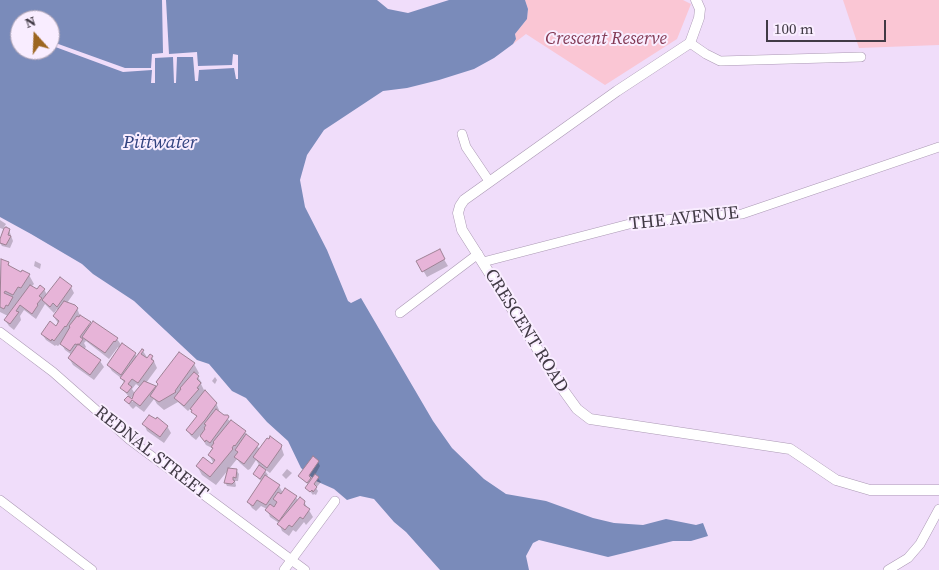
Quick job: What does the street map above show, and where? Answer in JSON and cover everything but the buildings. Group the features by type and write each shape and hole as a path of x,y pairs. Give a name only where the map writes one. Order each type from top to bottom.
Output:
{"street":[{"path":"696,0 700,9 699,18 690,44 720,60 861,56"},
{"name":"CRESCENT ROAD","path":"690,44 617,91 464,200 458,213 462,230 564,391 577,409 590,419 790,449 836,480 870,490 939,490"},
{"path":"462,134 466,148 489,181"},
{"name":"THE AVENUE","path":"400,313 480,258 637,222 742,214 939,147"},
{"name":"REDNAL STREET","path":"0,332 53,372 130,440 305,570"},
{"path":"0,500 92,570"},
{"path":"284,570 336,501"},
{"path":"888,570 908,558 920,544 939,509"}],"green space":[{"name":"Crescent Reserve","path":"525,0 683,0 691,4 677,39 605,85 526,34 513,44 516,39 515,34 527,19 528,9"},
{"path":"843,0 939,0 939,45 859,48"}],"water":[{"name":"Pittwater","path":"0,0 377,0 388,9 408,13 449,0 525,0 528,9 527,19 515,34 516,39 513,44 494,58 474,69 439,80 407,88 383,91 324,130 307,155 300,180 305,207 327,250 348,301 351,303 361,298 433,421 452,448 484,479 506,494 546,501 593,518 614,523 643,525 666,519 696,525 703,523 708,536 691,541 673,541 608,557 539,540 533,543 526,556 529,570 440,570 374,499 360,496 347,500 334,489 316,481 301,468 288,441 267,422 246,398 232,391 209,364 197,360 134,301 93,274 82,264 0,217"}],"pier":[{"path":"162,0 166,0 169,54 197,52 198,66 232,65 233,54 238,55 238,79 236,79 234,68 199,70 198,81 195,81 193,57 177,57 176,83 174,83 173,57 155,58 155,83 151,83 152,70 123,72 60,49 60,45 125,68 151,68 152,54 163,53"}]}
